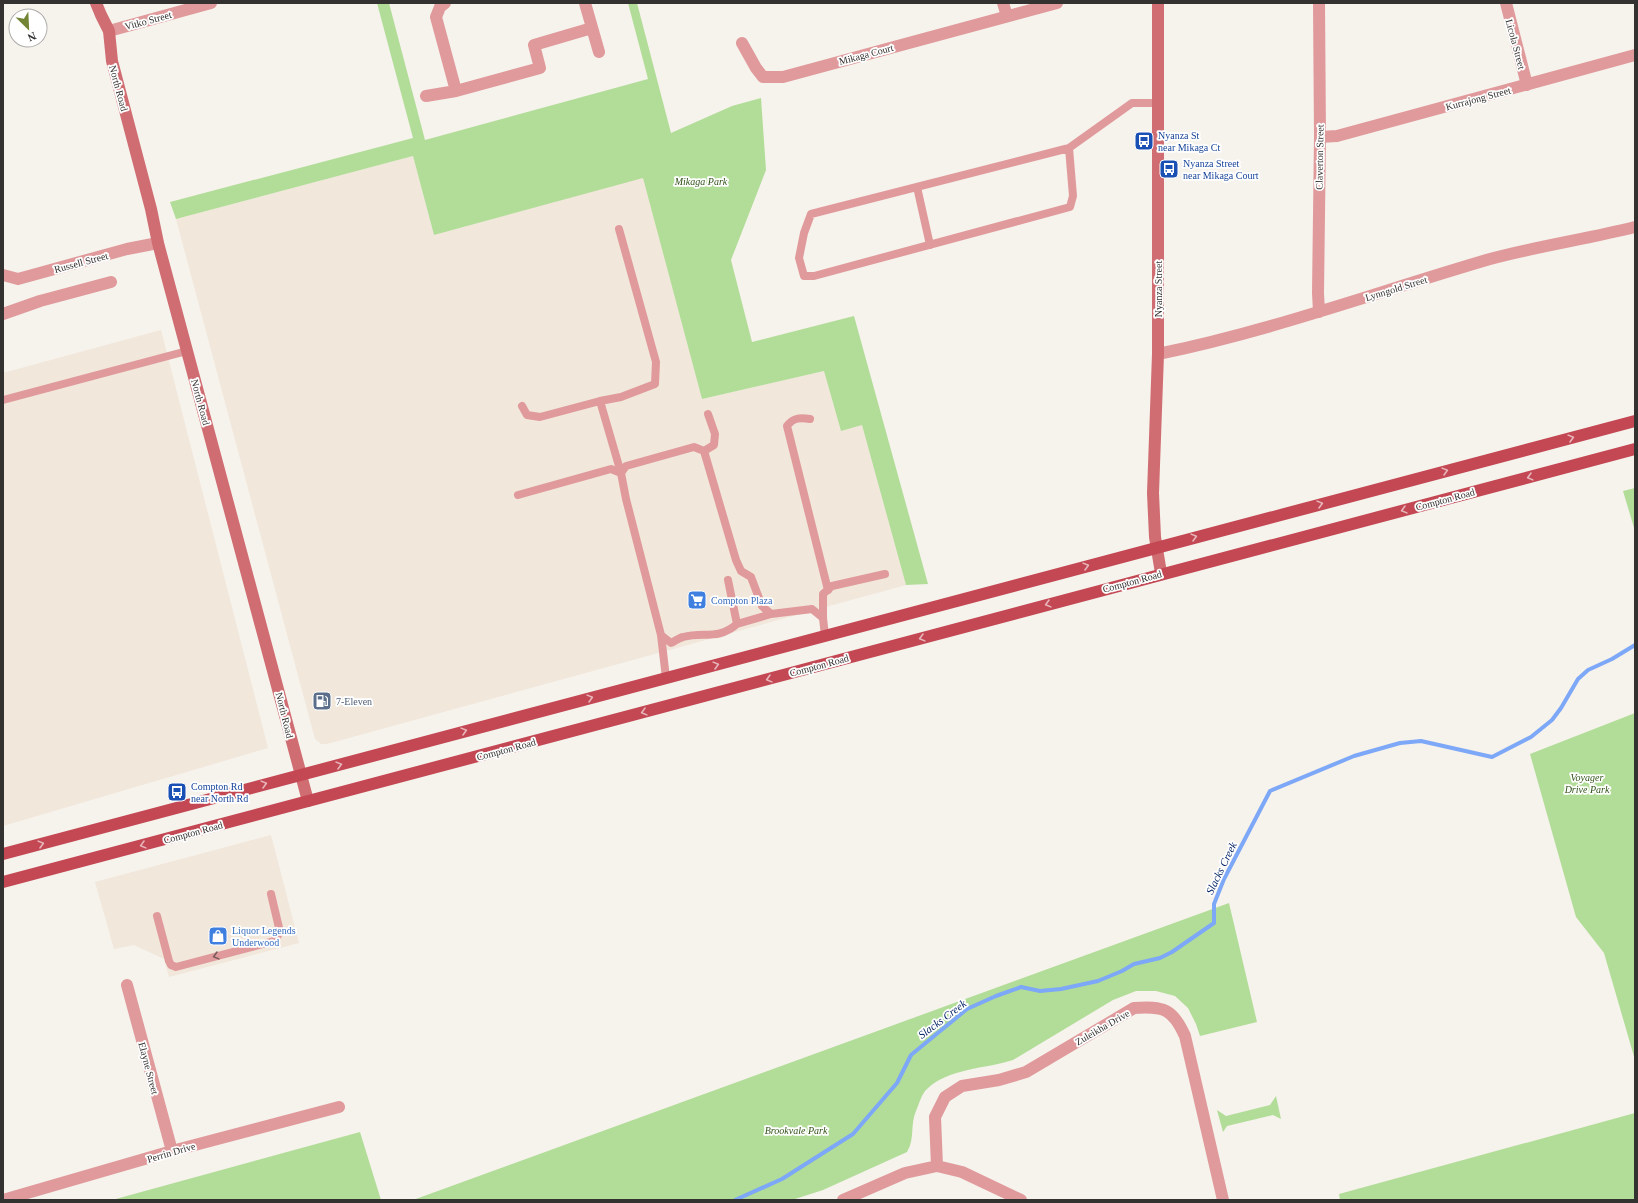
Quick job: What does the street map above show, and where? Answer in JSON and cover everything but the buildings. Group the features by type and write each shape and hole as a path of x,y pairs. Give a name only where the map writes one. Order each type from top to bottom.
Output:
{"main road":[{"path":"3,854 1635,421"},
{"name":"Compton Road","path":"3,882 1635,448"}],"street":[{"name":"North Road","path":"96,3 109,31 112,61 151,209 158,243 308,801"},
{"name":"Vitko Street","path":"109,31 211,3"},
{"path":"445,3 440,7 436,17 456,91"},
{"path":"585,3 599,52"},
{"path":"1003,3 1007,16"},
{"name":"Mikaga Court","path":"742,43 756,68 763,77 783,77 1056,3"},
{"name":"Nyanza Street","path":"1158,3 1158,354 1153,520 1161,573"},
{"name":"Claverton Street","path":"1319,3 1319,312"},
{"name":"Licola Street","path":"1506,3 1527,85"},
{"path":"426,96 456,91 540,68 534,45 592,28"},
{"name":"Kurrajong Street","path":"1320,137 1337,136 1635,55"},
{"name":"Lynngold Street","path":"1158,354 1187,348 1319,312 1492,259 1635,227"},
{"name":"Russell Street","path":"3,275 18,279 127,249 158,243"},
{"path":"3,314 40,301 111,282"},
{"name":"Elayne Street","path":"126,985 172,1151"},
{"name":"Zuleikha Drive","path":"937,1166 934,1117 945,1097 962,1086 999,1080 1026,1072 1134,1008 1152,1007 1169,1011 1179,1023 1185,1036 1223,1200"},
{"name":"Perrin Drive","path":"3,1200 172,1151 339,1107"},
{"path":"843,1200 905,1173 937,1166 962,1172 1021,1200"}],"lane":[{"path":"1069,148 1073,196 1070,207 814,276 804,276 799,258 804,233 811,214 1069,148 1132,103 1158,103"},
{"path":"916,187 930,245"},
{"path":"522,406 527,416 540,417 621,397 655,384 656,362 619,229"},
{"path":"3,400 187,351"},
{"path":"600,401 621,473 626,499 661,635 666,678"},
{"path":"704,451 714,445 714,434 708,414"},
{"path":"810,419 801,417 791,420 787,426 828,590"},
{"path":"621,473 626,466 694,447 704,451"},
{"path":"704,451 736,560 741,571 751,577 762,606 771,614"},
{"path":"518,495 611,469 621,473"},
{"path":"825,636 823,594 832,586 886,574"},
{"path":"728,580 738,624"},
{"path":"661,635 671,643 683,637 716,635 731,629 738,624 771,614 812,609 823,618"},
{"path":"157,916 169,960 171,965 176,966 274,941 280,932 271,894"}],"shaded area":[{"path":"413,156 434,235 643,177 702,399 824,371 841,431 862,425 906,585 327,744 321,744 315,739 176,219"},
{"path":"161,330 268,748 3,826 3,373"},
{"path":"271,835 299,943 169,977 164,959 134,945 114,949 95,882"}],"green space":[{"name":"Mikaga Park","path":"377,3 389,3 425,140 648,79 628,3 637,3 671,133 732,106 761,98 766,170 731,260 752,342 854,316 928,584 906,585 862,425 841,431 824,371 702,399 643,178 434,235 413,156 176,219 170,202 413,138"},
{"path":"1635,488 1635,531 1623,491"},
{"name":"Voyager Drive Park","path":"1635,713 1635,1060 1604,953 1576,917 1530,754"},
{"name":"Brookvale Park","path":"1229,903 1257,1022 1200,1036 1188,1008 1175,996 1156,991 1136,991 1113,1000 1013,1060 956,1073 936,1082 925,1091 921,1099 914,1116 911,1142 907,1152 823,1190 792,1200 413,1200"},
{"path":"1276,1096 1281,1119 1273,1115 1227,1126 1223,1132 1217,1110 1226,1116 1270,1105"},
{"path":"1635,1113 1635,1200 1340,1200 1339,1194"},
{"path":"360,1132 381,1200 112,1200"}],"waterway":[{"name":"Slacks Creek","path":"735,1200 782,1179 853,1134 897,1083 911,1055 967,1009 1021,987 1040,991 1061,989 1098,981 1122,971 1134,964 1160,958 1172,952 1214,923 1214,904 1224,879 1270,791 1354,756 1400,743 1421,741 1492,757 1531,737 1552,720 1578,679 1588,670 1612,659 1635,645"}],"place":[{"name":"Nyanza St near Mikaga Ct","path":"1144,141"},
{"name":"Nyanza Street near Mikaga Court","path":"1169,169"},
{"name":"Compton Plaza","path":"697,600"},
{"name":"7-Eleven","path":"322,701"},
{"name":"Compton Rd near North Rd","path":"177,792"},
{"name":"Liquor Legends Underwood","path":"218,936"}]}
